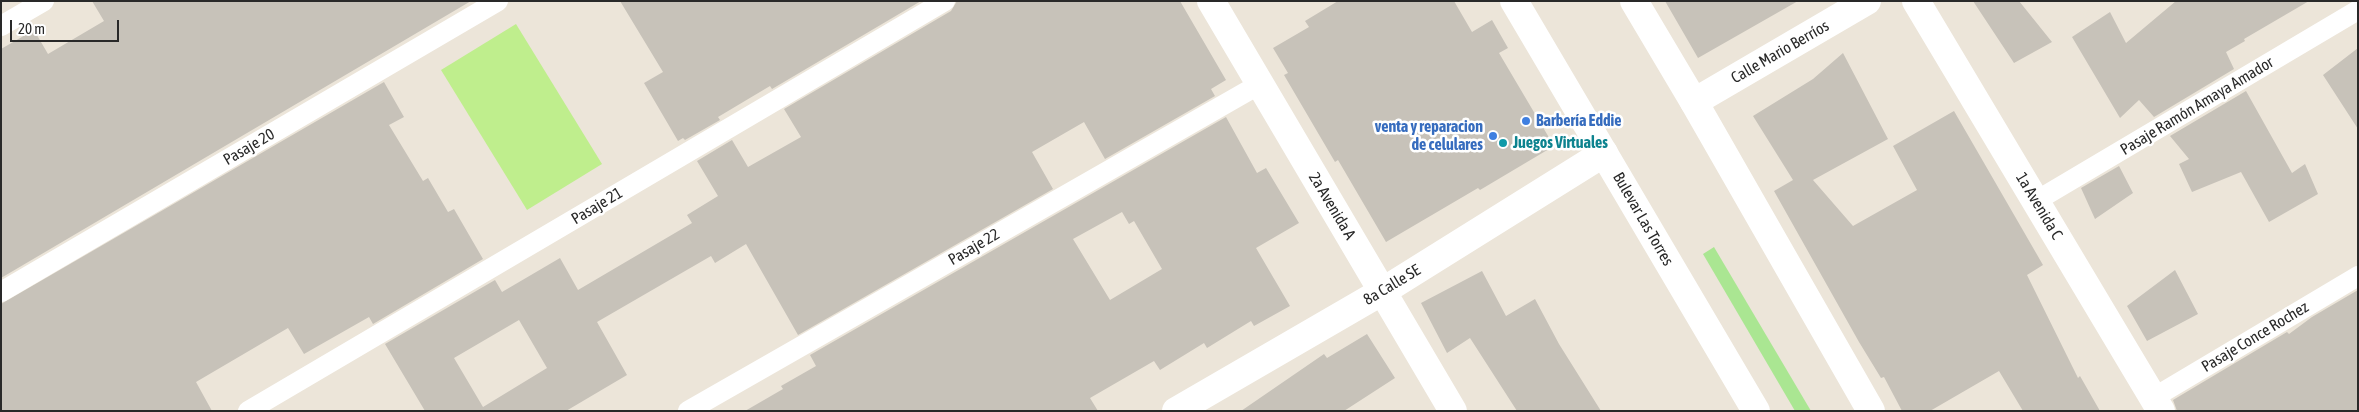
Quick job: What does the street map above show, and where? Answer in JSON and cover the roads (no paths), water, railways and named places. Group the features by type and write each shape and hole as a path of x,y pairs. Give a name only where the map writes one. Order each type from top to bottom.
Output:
{"street":[{"name":"2a Avenida A","path":"1211,1 1453,411"},
{"name":"Bulevar Las Torres","path":"1514,1 1756,411"},
{"path":"1634,1 1871,411"},
{"name":"Calle Mario Berríos","path":"1694,102 1866,1"},
{"name":"1a Avenida C","path":"1916,1 2157,404"},
{"name":"8a Calle SE","path":"1176,411 1383,291 1604,153"}],"lane":[{"path":"1,26 44,1"},
{"name":"Pasaje 20","path":"1,292 498,1"},
{"name":"Pasaje 21","path":"248,411 945,1"},
{"name":"Pasaje Ramón Amaya Amador","path":"2036,201 2358,10"},
{"name":"Pasaje 22","path":"688,411 1260,84"},
{"name":"Pasaje Conce Rochez","path":"2157,404 2358,276"}],"place":[{"name":"Barbería Eddie","path":"1526,121"},
{"name":"venta y reparacion de celulares","path":"1493,136"},
{"name":"Juegos Virtuales","path":"1503,143"}]}
